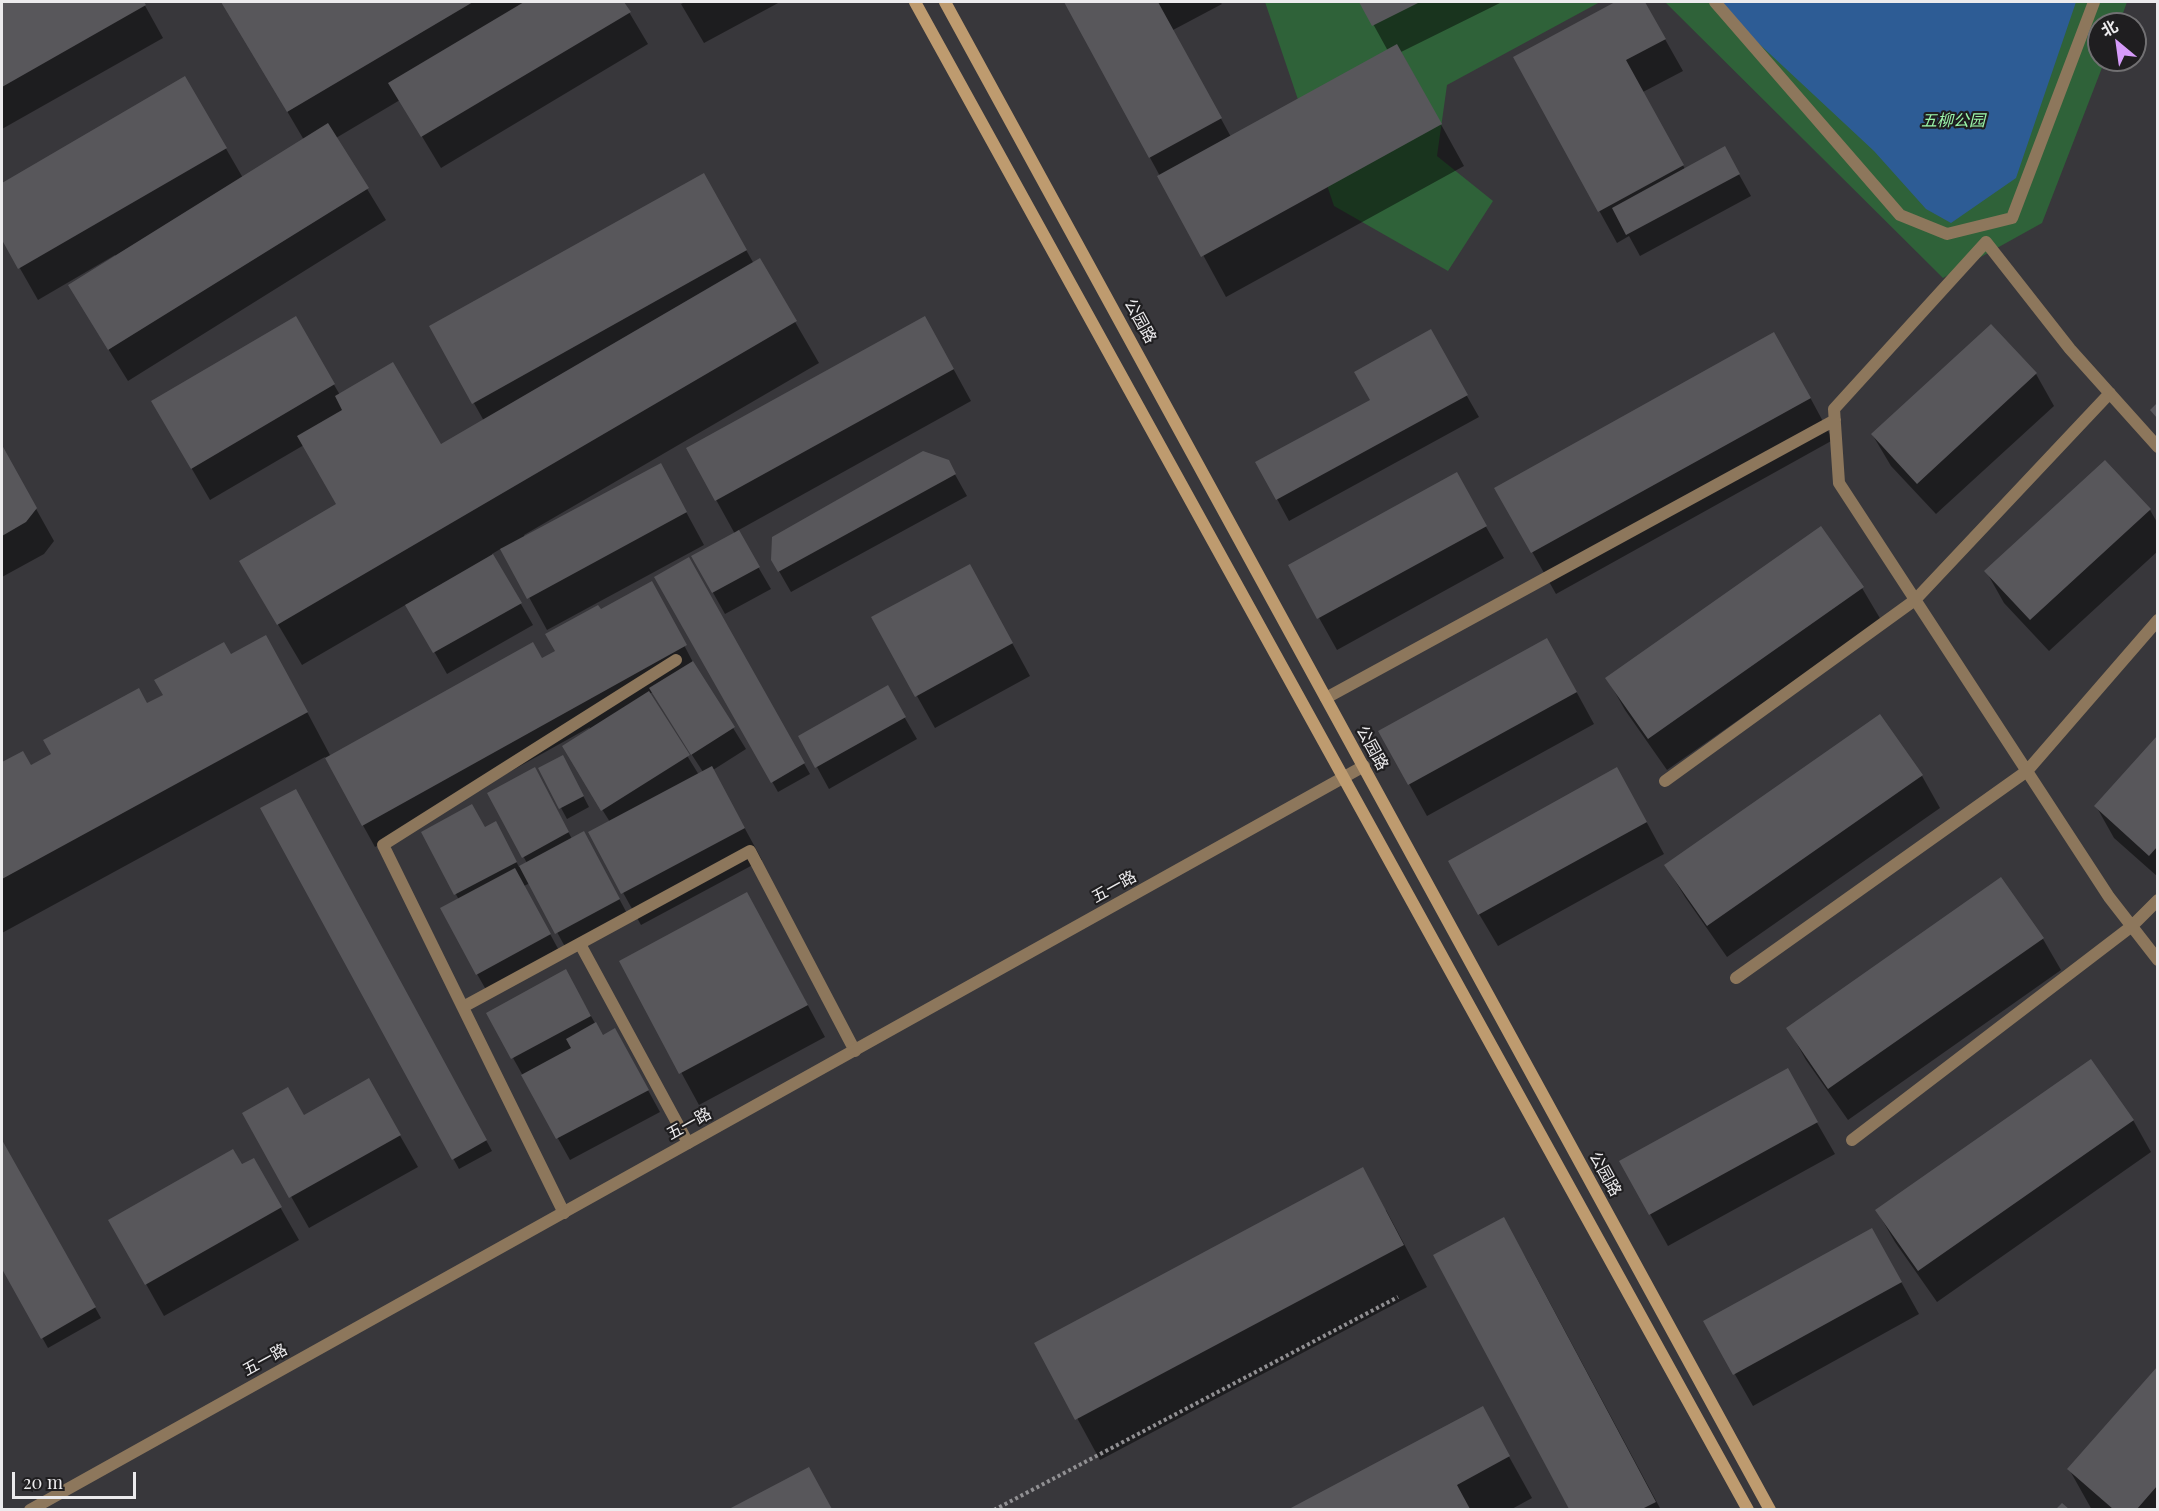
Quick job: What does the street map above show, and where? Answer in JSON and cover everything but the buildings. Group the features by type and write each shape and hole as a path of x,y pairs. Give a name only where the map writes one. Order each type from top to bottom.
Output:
{"street":[{"path":"915,2 1748,1509"},
{"name":"公园路","path":"945,2 1770,1509"},
{"path":"1715,2 1900,215 1947,234 2012,218 2094,2"},
{"path":"2157,447 2070,349 1986,242 1834,409 1839,483 2109,897 2157,960"},
{"path":"1665,782 1915,600 2110,393"},
{"path":"1326,698 1835,420"},
{"path":"1736,978 2027,771 2157,620"},
{"path":"564,1213 383,845 676,660"},
{"name":"五一路","path":"30,1509 1364,766"},
{"path":"463,1007 750,851 855,1051"},
{"path":"1852,1140 2132,926 2157,900"},
{"path":"580,944 688,1143"}],"path":[{"path":"994,1509 1398,1297"}],"green space":[{"path":"1265,2 1600,2 1447,85 1437,156 1493,201 1448,271 1334,206"},
{"name":"五柳公园","path":"1665,2 2127,2 2123,12 2087,12 2087,72 2100,72 2042,223 1943,278"}],"water":[{"name":"五柳公园","path":"1719,2 2076,2 2016,178 1951,223 1926,209 1874,151 1725,12"}]}
